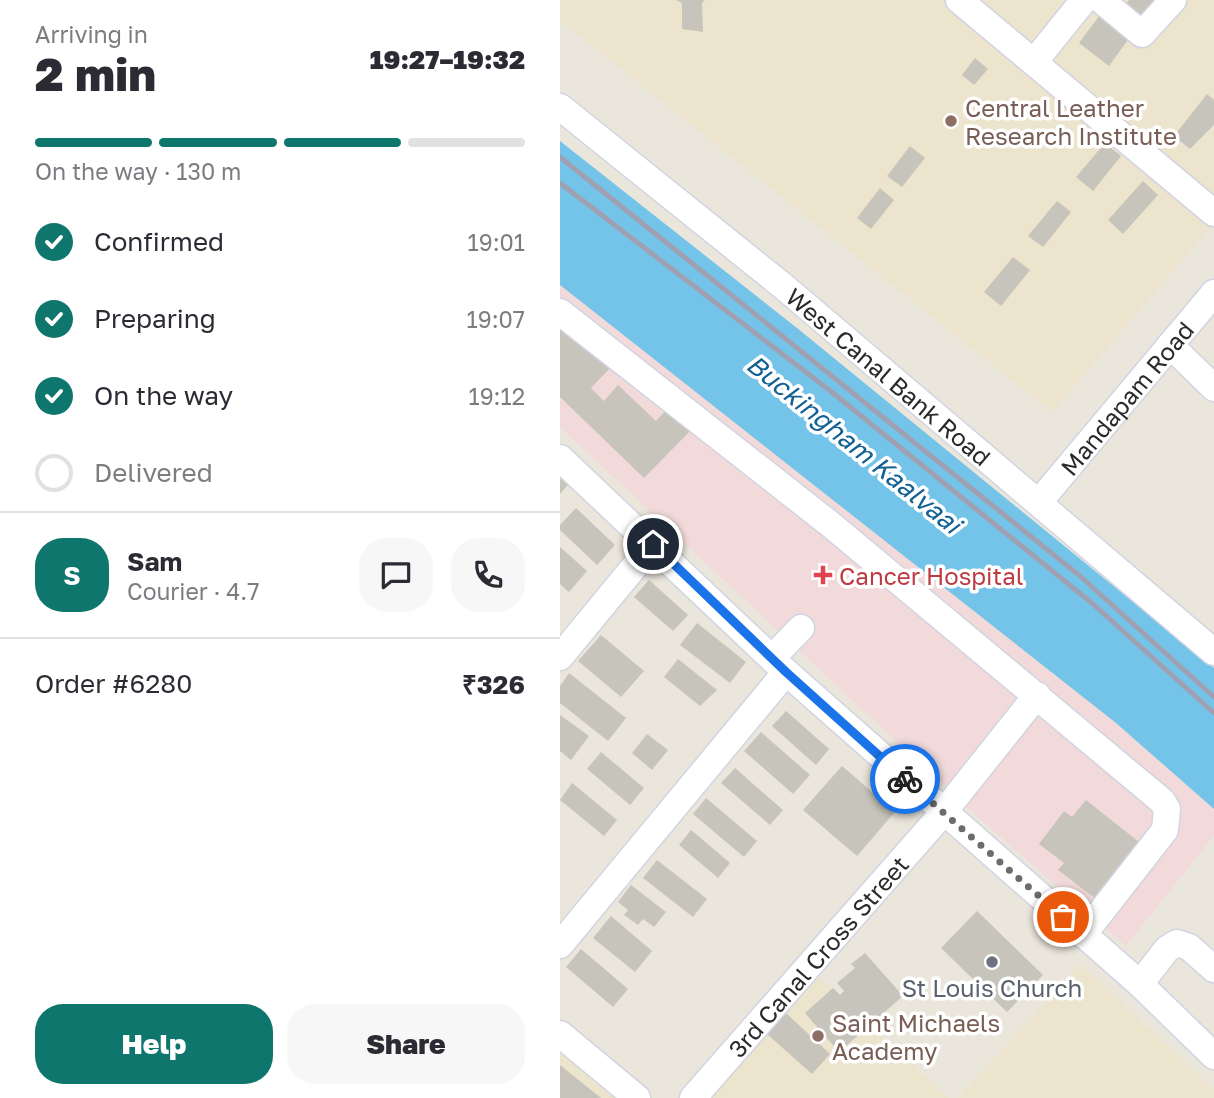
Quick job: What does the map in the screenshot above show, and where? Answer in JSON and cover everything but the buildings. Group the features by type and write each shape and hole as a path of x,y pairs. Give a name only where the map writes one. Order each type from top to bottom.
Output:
{"street":[{"path":"959,0 1214,213"},
{"path":"1034,62 1084,0"},
{"path":"1101,0 1142,34 1173,0"},
{"name":"West Canal Bank Road","path":"560,107 784,287 1214,652"},
{"name":"Mandapam Road","path":"1039,502 1214,293"},
{"path":"560,312 830,524 1154,792 1167,809 1164,830 1083,935"},
{"path":"1170,345 1214,388"},
{"path":"560,458 779,665 943,813 1140,984 1214,1056"},
{"path":"560,657 653,544"},
{"path":"560,945 779,665 801,628"},
{"name":"3rd Canal Cross Street","path":"693,1098 943,813 1037,695"},
{"path":"1140,984 1167,949 1177,943 1189,947 1214,970"},
{"path":"560,1034 637,1098"}],"shaded area":[{"name":"Central Leather Research Institute","path":"560,0 1214,0 1214,223 1052,412 560,20"},
{"name":"Cancer Hospital","path":"560,285 1116,723 1214,809 1214,836 1126,946 975,815 560,427"},
{"path":"1081,964 1214,1090 1214,1098 958,1098"},
{"name":"Saint Michaels Academy","path":"815,974 948,1098 696,1098"},
{"path":"560,1049 617,1098 560,1098"}],"water":[{"name":"Buckingham Kaalvaai","path":"560,141 797,328 1214,668 1214,809 1116,723 560,285"}],"railway":[{"path":"560,157 1080,576 1214,697"},
{"path":"560,183 833,393 1093,604 1214,713"}],"way so far":[{"path":"905,779 1063,917"}],"place":[{"name":"Central Leather Research Institute","path":"951,121"},
{"name":"Cancer Hospital","path":"823,575"},
{"name":"St Louis Church","path":"992,962"},
{"name":"Saint Michaels Academy","path":"818,1036"}],"route":[{"path":"653,544 786,672 905,779"}]}
